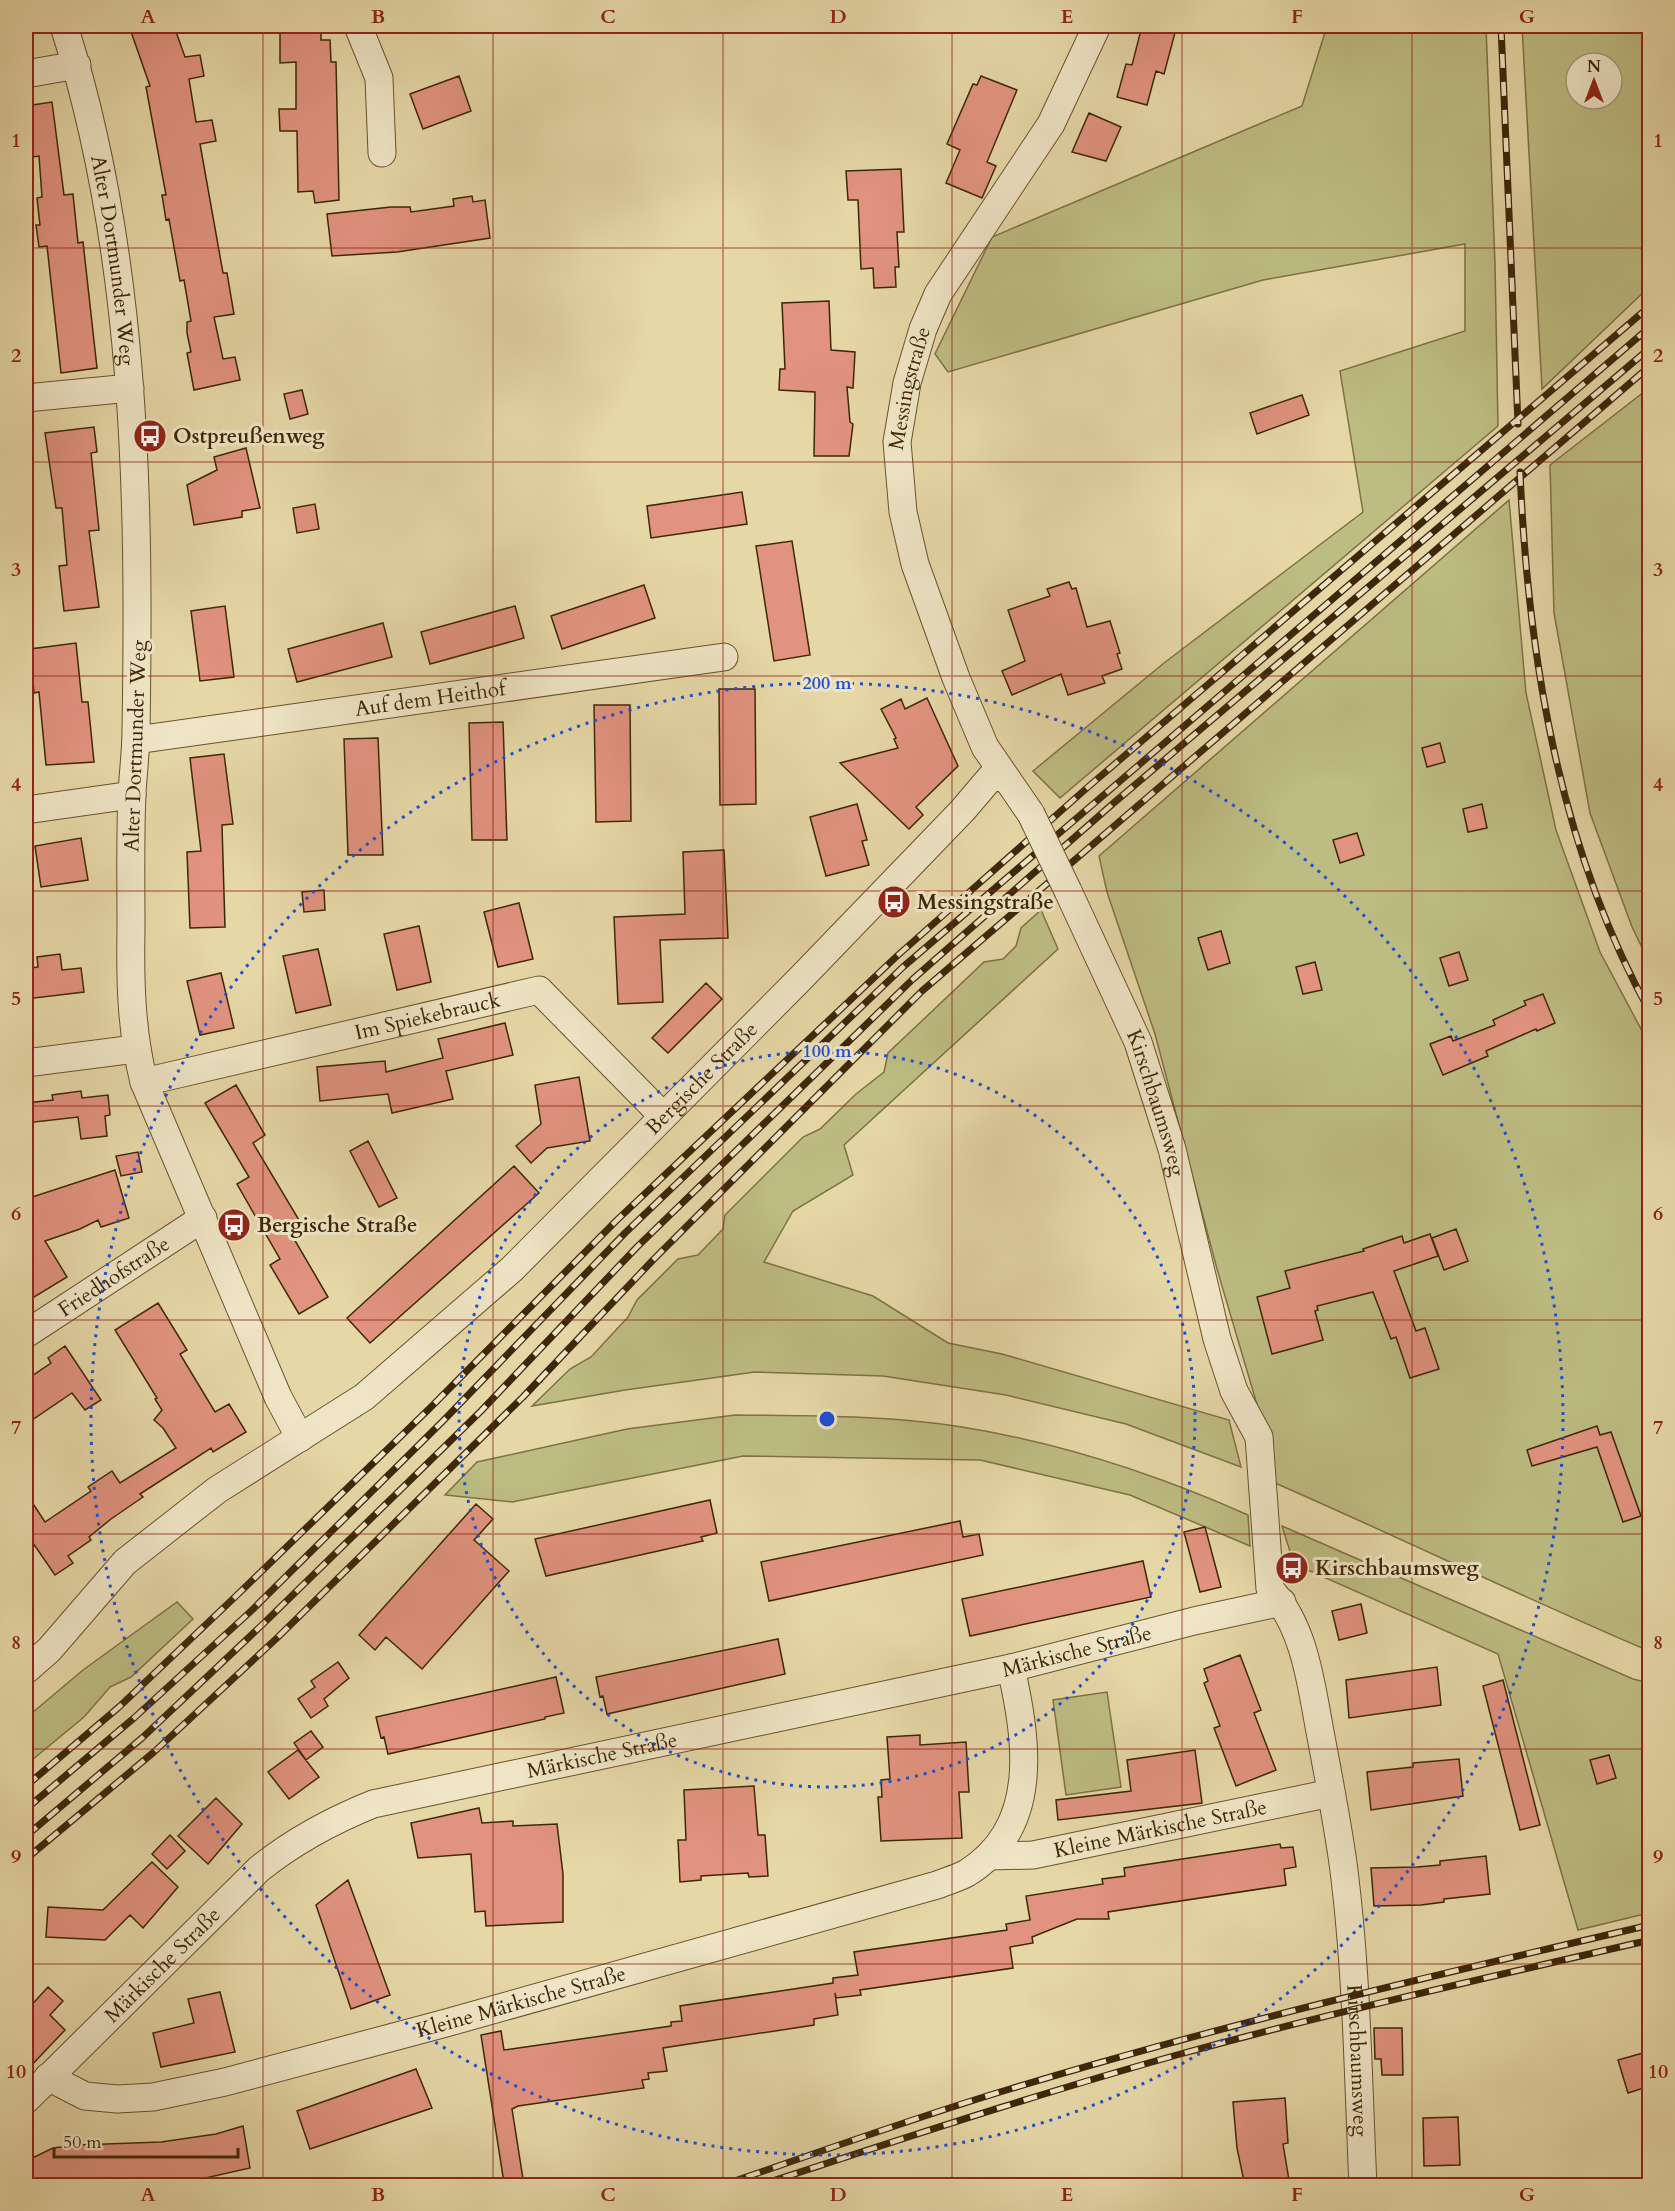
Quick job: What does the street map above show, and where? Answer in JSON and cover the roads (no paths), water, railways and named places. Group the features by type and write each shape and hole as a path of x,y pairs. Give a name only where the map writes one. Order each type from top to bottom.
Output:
{"street":[{"name":"Alter Dortmunder Weg","path":"64,26 76,65 100,168 118,275 130,388 138,578 130,959 135,1049 144,1082 278,1397 300,1438"},
{"path":"358,26 380,78 382,153"},
{"name":"Messingstraße","path":"1005,778 985,747 956,678 915,564 903,512 897,442 907,384 923,329 938,294 1051,124 1097,26"},
{"path":"26,74 76,65"},
{"path":"26,398 130,388"},
{"name":"Auf dem Heithof","path":"136,740 724,657"},
{"name":"Bergische Straße","path":"26,1670 49,1650 125,1562 217,1490 364,1396 512,1269 799,980 962,811 991,777 1005,778"},
{"name":"Kirschbaumsweg","path":"1005,778 1031,814 1145,1062 1172,1149 1217,1339 1234,1391 1259,1437 1270,1589 1282,1602 1297,1631 1306,1663 1343,1864 1363,2186"},
{"path":"26,810 132,795"},
{"name":"Im Spiekebrauck","path":"144,1082 539,990 663,1116"},
{"path":"26,1062 135,1049"},
{"name":"Friedhofstraße","path":"26,1334 203,1218"},
{"name":"Märkische Straße","path":"26,2100 259,1869 290,1844 333,1820 373,1804 1011,1668 1194,1621 1282,1602"},
{"name":"Kleine Märkische Straße","path":"48,2077 86,2096 117,2099 153,2097 225,2082 447,2024 937,1886 966,1873 989,1856 1017,1810 1023,1784 1025,1758 1021,1716 1011,1668"},
{"name":"Kleine Märkische Straße","path":"989,1856 1033,1855 1331,1793"}],"railway":[{"path":"1501,26 1518,424"},
{"path":"26,1786 119,1707 236,1596 430,1408 617,1220 897,956 1088,787 1650,306"},
{"path":"26,1809 134,1718 250,1612 442,1422 625,1233 903,967 1650,327"},
{"path":"26,1836 142,1738 263,1624 481,1411 637,1247 913,979 1116,801 1650,348"},
{"path":"26,1859 154,1752 277,1638 523,1397 653,1260 922,991 1650,366"},
{"path":"1520,472 1531,611 1554,750 1571,818 1592,884 1619,949 1650,1012"},
{"path":"720,2186 937,2112 1169,2043 1328,2002 1650,1925"},
{"path":"757,2186 917,2134 1184,2053 1358,2008 1650,1940"}],"place":[{"name":"Ostpreußenweg","path":"150,436"},
{"name":"Messingstraße","path":"894,902"},
{"name":"Bergische Straße","path":"234,1225"},
{"name":"Kirschbaumsweg","path":"1292,1568"}]}
